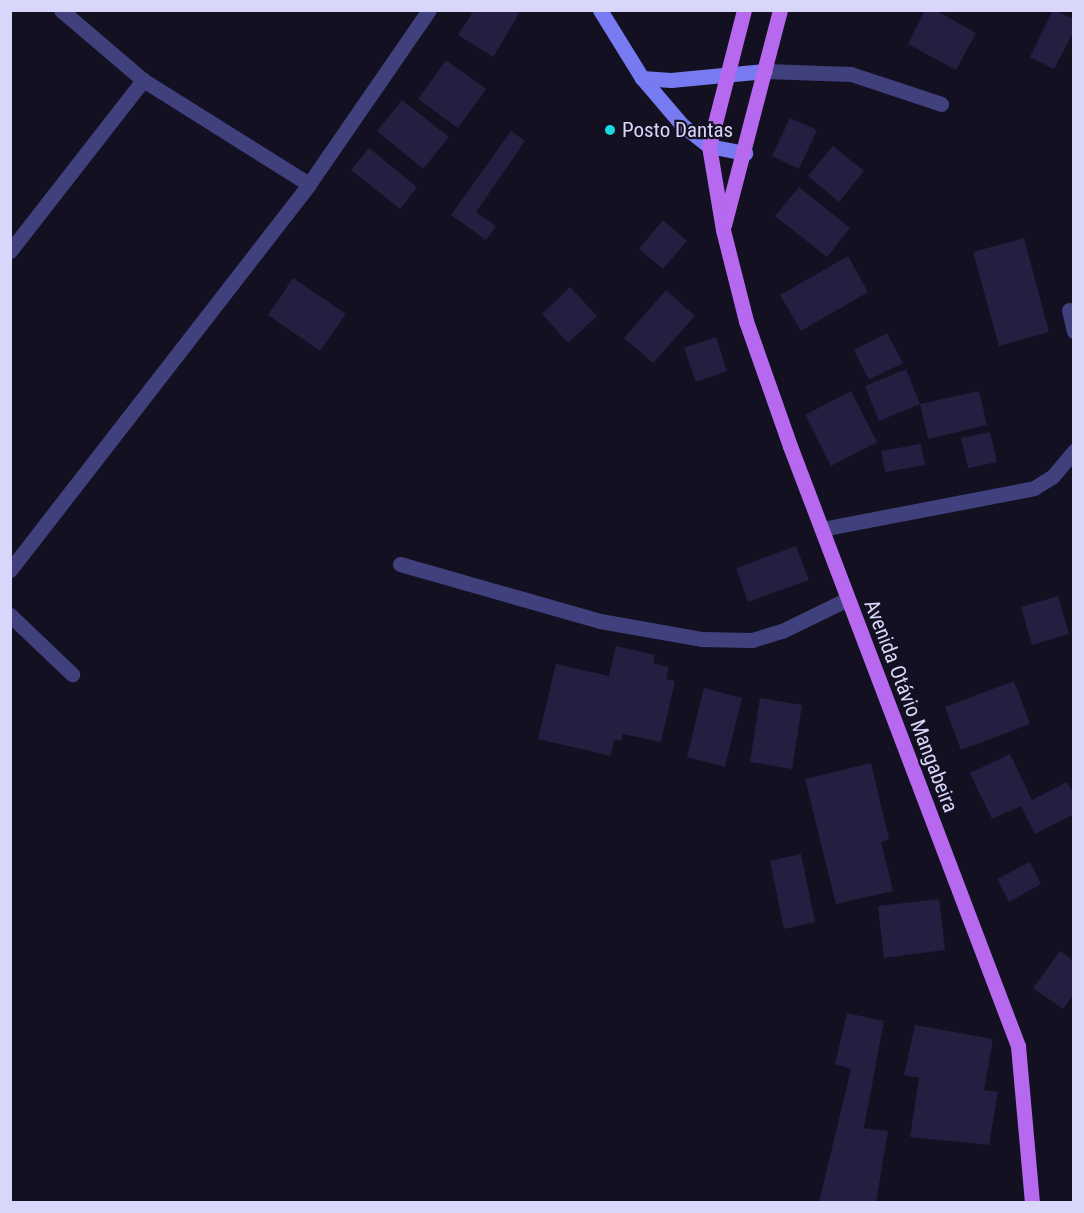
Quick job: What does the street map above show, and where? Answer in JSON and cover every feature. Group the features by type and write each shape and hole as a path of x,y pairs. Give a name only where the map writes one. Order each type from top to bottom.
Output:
{"main road":[{"path":"600,10 642,78 682,125 709,146 745,153"},
{"path":"709,146 730,72 744,10"},
{"path":"723,230 745,153 780,10"},
{"path":"642,78 671,80 730,72 765,71"},
{"name":"Avenida Otávio Mangabeira","path":"709,146 723,230 746,321 822,530 1018,1046 1032,1203"}],"street":[{"path":"61,10 143,80 309,184"},
{"path":"10,570 309,184 429,10"},
{"path":"765,71 851,74 941,104"},
{"path":"10,251 143,80"},
{"path":"1069,310 1074,331"},
{"path":"822,530 1034,488 1053,476 1074,451"},
{"path":"400,564 600,621 702,639 752,640 782,631 848,599"},
{"path":"10,615 72,674"}],"building":[{"path":"474,10 513,10 519,14 493,57 458,35"},
{"path":"925,10 935,10 976,33 956,70 908,44"},
{"path":"1053,10 1074,19 1074,31 1054,69 1030,57"},
{"path":"446,60 486,89 458,128 418,99"},
{"path":"402,100 449,137 423,169 377,131"},
{"path":"790,118 817,130 799,169 772,156"},
{"path":"511,131 525,141 476,212 496,226 486,240 451,215"},
{"path":"833,146 864,171 839,202 808,176"},
{"path":"369,148 417,187 400,209 351,170"},
{"path":"799,187 850,228 827,257 775,216"},
{"path":"663,220 687,241 663,269 639,249"},
{"path":"1024,238 1049,332 999,346 973,252"},
{"path":"848,256 868,292 801,331 780,295"},
{"path":"293,278 346,314 320,351 268,315"},
{"path":"570,287 597,316 568,343 542,314"},
{"path":"666,290 695,316 653,363 624,338"},
{"path":"887,333 903,363 869,380 854,350"},
{"path":"716,337 727,371 696,382 684,348"},
{"path":"906,369 920,404 879,421 865,386"},
{"path":"851,391 877,442 831,466 805,415"},
{"path":"979,391 987,425 928,439 920,404"},
{"path":"990,432 997,462 968,468 961,438"},
{"path":"921,444 925,465 885,472 881,451"},
{"path":"796,546 809,580 748,602 736,568"},
{"path":"1058,596 1069,634 1032,645 1021,607"},
{"path":"616,646 655,655 653,663 669,667 666,679 675,681 661,742 623,734 621,741 614,740 611,756 538,739 556,664 609,676"},
{"path":"1014,681 1030,724 961,750 945,707"},
{"path":"704,688 742,698 725,767 687,757"},
{"path":"760,698 802,705 792,769 750,762"},
{"path":"1010,754 1032,800 1067,782 1074,795 1074,814 1035,834 1021,806 992,819 970,773"},
{"path":"871,763 889,839 881,842 893,891 836,904 805,779"},
{"path":"801,854 815,922 784,929 770,861"},
{"path":"1030,862 1041,884 1009,902 997,879"},
{"path":"939,899 945,950 884,958 878,906"},
{"path":"1060,951 1074,961 1074,994 1063,1009 1033,988"},
{"path":"847,1013 884,1021 864,1128 888,1131 876,1202 819,1202 851,1069 835,1064"},
{"path":"915,1025 993,1039 984,1090 998,1092 989,1145 910,1137 919,1078 904,1075"}],"place":[{"name":"Posto Dantas","path":"610,130"}]}
